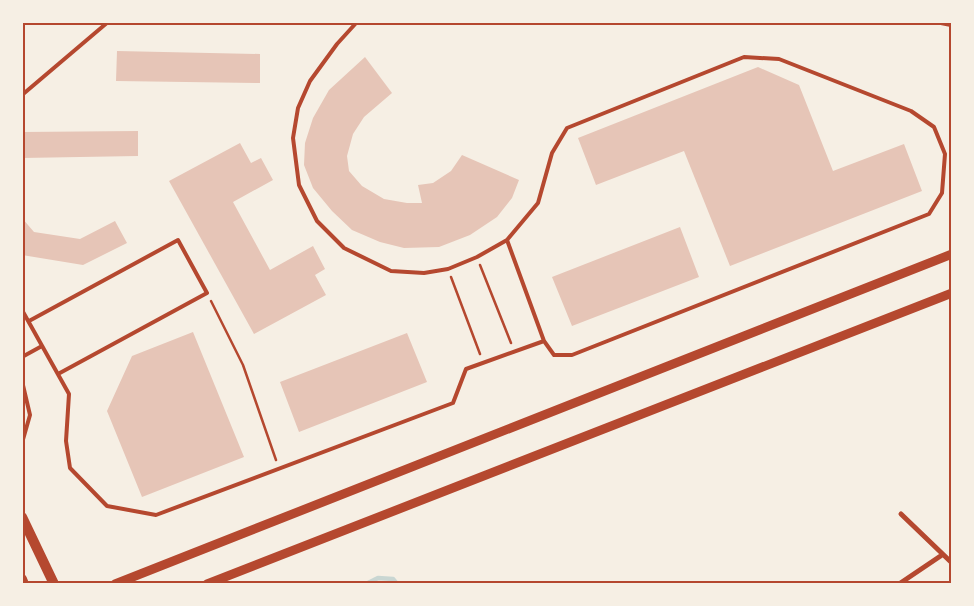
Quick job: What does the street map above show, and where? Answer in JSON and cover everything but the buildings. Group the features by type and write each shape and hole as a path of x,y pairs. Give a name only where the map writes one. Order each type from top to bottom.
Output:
{"main road":[{"path":"22,517 54,584"},
{"path":"22,579 24,584"}],"street":[{"path":"116,584 952,254"},
{"path":"207,584 952,293"},
{"path":"901,514 952,563"},
{"path":"899,584 942,555"}],"lane":[{"path":"22,95 108,22"},
{"path":"357,22 337,44 310,81 298,108 293,138 299,184 317,221 344,248 391,271 424,273 448,268 477,257 506,240 538,203 552,153 566,128 744,57 779,59 911,111 934,127 945,154 942,193 929,214 572,355 554,355 544,341 506,240"},
{"path":"29,321 178,240 207,293 58,374"},
{"path":"22,310 69,394 66,441 70,468 108,506 156,515 453,403 466,369 544,341"},
{"path":"22,356 42,346"},
{"path":"22,381 30,415 22,442"}],"path":[{"path":"932,22 952,26"},
{"path":"477,257 515,352"},
{"path":"448,268 484,363"},
{"path":"207,293 243,365 279,468"}],"waterway":[{"path":"366,584 378,578 393,579 397,584"}]}
